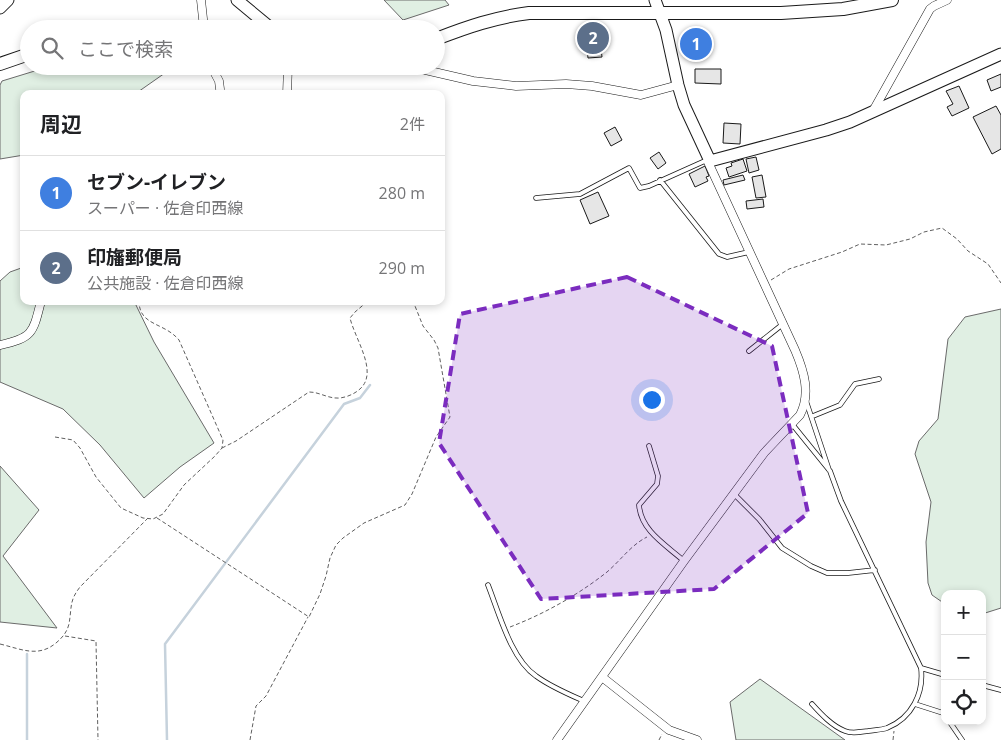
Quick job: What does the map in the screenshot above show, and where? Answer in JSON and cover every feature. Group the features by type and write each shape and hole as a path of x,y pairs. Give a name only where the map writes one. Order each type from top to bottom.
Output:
{"main road":[{"path":"445,35 468,26 504,16 529,12 656,6 781,13 812,12 870,5 892,0"},
{"path":"0,64 20,57"}],"street":[{"path":"0,8 8,0"},
{"path":"201,0 203,20"},
{"path":"237,0 261,20"},
{"path":"872,113 930,10 947,0"},
{"path":"557,740 684,560 770,446 800,416 806,399 804,371 708,162 709,160 678,86 666,30 656,6"},
{"path":"709,160 826,130 872,113 1001,54"},
{"path":"216,75 220,89"},
{"path":"286,90 287,75"},
{"path":"445,75 473,82 516,86 566,84 592,86 641,95 678,86"},
{"path":"0,345 22,339 32,331 40,305"},
{"path":"602,677 669,730 697,740"}],"lane":[{"path":"536,198 580,194 629,168 640,188 709,160"},
{"path":"660,180 719,254 727,257 750,252"},
{"path":"749,351 783,324"},
{"path":"813,416 840,405 855,384 879,379"},
{"path":"806,399 841,502 921,668 923,682 915,704 897,723 885,729 851,733 843,731 825,718 812,704"},
{"path":"792,424 830,471"},
{"path":"649,446 658,476 657,484 639,504 639,511 647,529 684,560"},
{"path":"734,494 759,519 782,548 811,566 827,572 848,573 875,570"},
{"path":"488,586 504,629 526,667 535,676 584,701"},
{"path":"921,668 941,674"},
{"path":"986,686 1001,690"},
{"path":"915,704 941,712"},
{"path":"952,725 962,740"}],"path":[{"path":"765,285 789,269 842,252 860,244 886,245 942,228 968,251 988,264 995,277 1001,283"},
{"path":"139,305 139,310 146,320 167,329 179,340 223,440 222,448"},
{"path":"157,518 167,509 184,485 207,465 222,448 236,441 309,392 315,392 327,398 338,398 352,394 363,386 368,377 367,364 350,318 363,305"},
{"path":"250,740 256,706 266,696 309,617 320,594 330,558 336,545 364,523 405,504 412,494 436,438 450,417 438,348 423,326 414,305"},
{"path":"55,437 73,440 80,448 96,477 121,508 132,514 147,518 157,518 309,617"},
{"path":"0,644 37,652 48,649 64,636 68,628 73,596 147,518"},
{"path":"504,629 532,618 580,591 607,571 635,544 653,534"},
{"path":"64,636 96,641 98,740"},
{"path":"893,725 893,740"}],"highlighted area":[{"path":"627,277 772,346 808,513 714,589 541,599 439,443 460,314"}],"green space":[{"path":"384,0 445,0 449,5 403,20"},
{"path":"22,75 162,75 141,90 20,90 20,156 0,159 0,85 2,81"},
{"path":"20,268 20,305 136,305 154,342 214,443 180,467 144,498 100,445 63,409 0,382 0,281 10,272"},
{"path":"1001,309 1001,608 986,613 986,590 941,590 941,601 932,595 928,583 926,542 931,502 915,454 919,441 938,419 948,339 965,317"},
{"path":"0,466 39,510 3,556 57,628 0,622"},
{"path":"760,679 845,740 736,740 730,702"}],"building":[{"path":"599,29 602,57 588,58 585,31"},
{"path":"695,69 721,69 721,84 695,83"},
{"path":"1001,74 1001,87 991,91 987,80"},
{"path":"959,86 969,108 952,116 947,107 953,104 946,91"},
{"path":"996,106 1001,115 1001,149 992,154 973,117"},
{"path":"724,123 741,124 740,144 723,143"},
{"path":"615,127 622,140 611,146 604,133"},
{"path":"659,152 666,163 658,169 650,158"},
{"path":"756,157 759,170 749,173 746,159"},
{"path":"743,159 747,171 729,177 726,168 732,166 731,163"},
{"path":"705,166 709,176 706,177 708,181 695,187 689,174"},
{"path":"743,175 745,180 724,185 723,180"},
{"path":"762,175 766,197 756,198 752,177"},
{"path":"598,192 609,216 590,224 580,200"},
{"path":"763,199 764,207 747,209 746,201"}],"waterway":[{"path":"167,740 165,644 344,404 360,398 370,385"},
{"path":"27,654 27,740"}],"place":[{"name":"印旛郵便局","path":"593,38"},
{"name":"セブン-イレブン","path":"696,44"}]}
